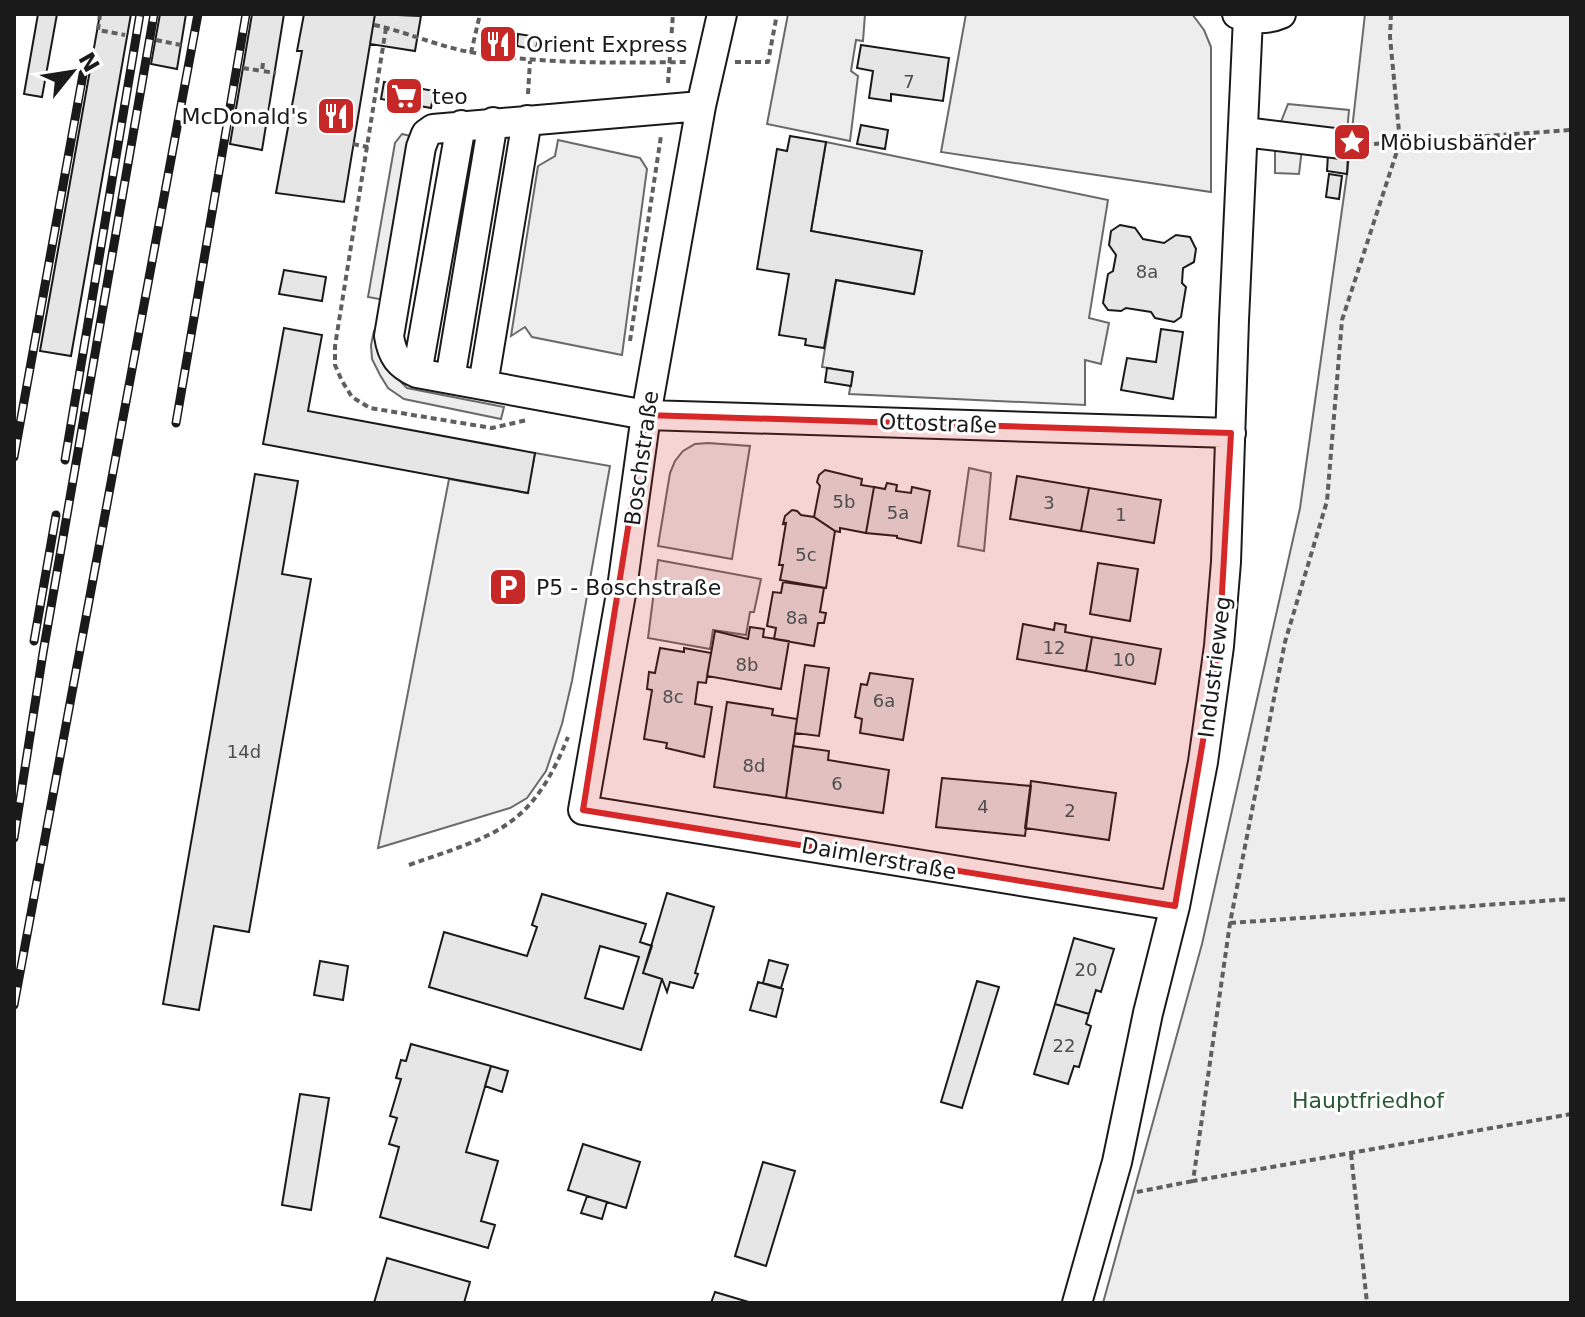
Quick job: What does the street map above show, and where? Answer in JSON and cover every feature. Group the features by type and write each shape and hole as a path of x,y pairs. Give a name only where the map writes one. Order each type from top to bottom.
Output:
{"street":[{"name":"Boschstraße","path":"583,810 622,588 646,415 701,106 722,14"},
{"path":"1242,16 1273,17 1281,14"},
{"name":"Industrieweg","path":"1077,1303 1107,1198 1175,906 1203,762 1219,646 1226,562 1244,132 1242,16"},
{"path":"450,379 493,122 527,108 665,109 701,106"},
{"path":"483,385 527,108"},
{"name":"Ottostraße","path":"493,122 433,129 426,134 421,147 389,336 391,349 405,368 417,373 646,415 1231,433"},
{"path":"1244,132 1350,145"},
{"name":"Daimlerstraße","path":"583,810 1175,906"}],"path":[{"path":"100,14 98,30 125,35"},
{"path":"471,53 480,14"},
{"path":"629,351 665,109 673,14"},
{"path":"1193,1181 1230,923 1285,642 1327,501 1342,320 1400,142 1390,37 1391,14"},
{"path":"112,32 114,23"},
{"path":"374,25 471,53 530,61 629,64"},
{"path":"167,42 169,34"},
{"path":"156,40 181,45"},
{"path":"527,108 530,61"},
{"path":"262,71 263,63"},
{"path":"243,68 276,73"},
{"path":"1350,145 1571,130"},
{"path":"353,144 368,147"},
{"path":"409,865 482,838 510,824 530,806 553,774 569,732"},
{"path":"1230,923 1571,899"},
{"path":"1107,1198 1571,1114"},
{"path":"1351,1154 1367,1303"}],"highlighted area":[{"path":"646,415 1231,433 1219,646 1175,906 583,810"}],"shaded area":[{"path":"788,14 865,14 863,41 856,40 851,71 858,76 850,141 767,124"},
{"path":"966,14 1192,14 1204,30 1211,47 1211,192 941,152"},
{"name":"Hauptfriedhof","path":"1365,14 1571,14 1571,1303 1103,1303 1202,944 1300,508 1347,174"},
{"path":"1288,104 1349,110 1346,144 1303,140 1299,174 1275,173 1275,137"},
{"path":"402,134 415,137 390,301 368,297 395,143"},
{"path":"558,140 640,158 647,169 622,355 532,337 525,327 511,336 538,166 555,156"},
{"path":"826,142 1108,200 1089,318 1109,323 1101,364 1085,360 1085,405 849,394 853,372 822,367 836,280 914,294 922,251 811,231"},
{"path":"374,331 384,333 391,372 407,388 504,407 501,419 404,399 388,388 372,359"},
{"path":"695,444 750,446 732,559 658,546 670,473 675,461 683,451"},
{"name":"P5 - Boschstraße","path":"535,453 610,466 572,681 546,771 527,798 510,808 378,848 449,479 527,493"},
{"path":"969,468 991,473 984,551 958,546"},
{"path":"658,560 761,579 746,635 713,630 710,649 648,638"}],"building":[{"path":"38,14 57,14 42,97 24,94"},
{"path":"100,14 131,14 71,356 40,351"},
{"path":"160,14 186,14 177,69 151,64"},
{"path":"252,14 284,14 262,150 230,144"},
{"path":"304,14 375,14 344,202 276,193 302,51 297,51"},
{"path":"375,14 421,16 415,51 370,44"},
{"name":"Orient Express","path":"495,33 505,35 501,55 491,53"},
{"path":"518,34 538,37 536,50 517,46"},
{"path":"861,45 949,58 943,101 891,94 891,101 869,98 873,71 857,68"},
{"path":"384,82 434,91 431,108 381,99"},
{"path":"861,125 888,130 885,149 857,144"},
{"path":"790,136 826,142 811,231 922,251 914,294 836,280 824,348 805,345 806,339 779,335 789,274 757,269 777,149 787,151"},
{"path":"1328,154 1348,156 1347,174 1327,171"},
{"path":"1329,174 1342,176 1339,199 1326,197"},
{"path":"1120,225 1135,228 1143,239 1164,243 1176,235 1190,237 1196,249 1194,262 1183,268 1182,283 1186,287 1181,317 1174,322 1155,318 1151,312 1126,308 1121,311 1108,310 1103,303 1108,274 1113,271 1116,255 1109,245 1111,231"},
{"path":"284,270 326,277 322,301 279,294"},
{"path":"284,328 322,335 308,411 535,453 528,493 263,444"},
{"path":"1161,329 1183,332 1173,399 1121,390 1127,358 1156,362"},
{"path":"827,368 853,372 851,386 825,382"},
{"path":"825,470 862,479 861,485 874,487 866,533 840,528 840,532 835,531 814,517 820,486 817,482"},
{"path":"255,474 298,481 282,574 311,579 249,932 214,926 199,1010 163,1004"},
{"path":"1017,476 1089,488 1081,531 1010,519"},
{"path":"887,483 897,485 896,491 911,493 912,487 930,491 921,543 897,536 866,533 874,487 885,489"},
{"path":"1089,488 1161,500 1154,543 1081,531"},
{"path":"792,510 814,517 835,531 826,588 780,580 783,565 779,565 786,523 783,524 785,516"},
{"path":"1098,563 1138,569 1130,621 1090,614"},
{"path":"783,582 824,588 820,612 826,613 824,623 818,623 814,646 774,639 776,628 767,626 773,592 781,593"},
{"path":"1055,623 1066,625 1065,632 1092,637 1086,671 1017,659 1023,624 1054,630"},
{"path":"750,627 764,629 763,637 789,641 781,689 707,676 715,631 748,639"},
{"path":"1092,637 1161,649 1155,684 1086,671"},
{"path":"660,648 711,653 706,683 698,682 695,704 712,707 704,757 666,748 667,743 644,739 652,690 647,689 649,672 655,673"},
{"path":"805,665 829,668 819,736 795,733"},
{"path":"870,673 913,679 903,740 860,733 862,719 855,717 861,684 867,685"},
{"path":"727,702 773,709 772,715 797,719 786,798 714,787"},
{"path":"793,746 829,751 828,760 889,770 883,813 786,798"},
{"path":"942,778 1031,786 1025,836 936,827"},
{"path":"1031,781 1116,793 1109,840 1025,828"},
{"path":"667,893 714,907 693,988 670,982 667,992 662,979 643,973"},
{"path":"542,894 646,924 640,942 652,946 643,973 662,979 641,1050 429,987 444,932 527,956 537,927 532,925","holes":["600,946 639,957 623,1009 585,998"]},
{"path":"1074,938 1114,949 1101,992 1096,990 1089,1014 1055,1004"},
{"path":"769,960 788,965 781,988 763,983"},
{"path":"320,961 348,966 343,1000 314,995"},
{"path":"977,981 999,987 962,1108 941,1102"},
{"path":"758,982 783,989 776,1017 750,1010"},
{"path":"1055,1004 1089,1014 1086,1024 1091,1026 1079,1067 1074,1066 1068,1084 1034,1074"},
{"path":"411,1044 491,1066 466,1152 498,1161 481,1221 495,1225 488,1248 380,1217 399,1147 389,1144 397,1118 390,1116 401,1079 396,1078 401,1060 406,1061"},
{"path":"491,1066 508,1071 502,1092 485,1086"},
{"path":"300,1094 329,1098 311,1210 282,1205"},
{"path":"583,1144 640,1162 626,1208 568,1190"},
{"path":"763,1162 795,1171 766,1266 735,1256"},
{"path":"587,1196 607,1202 602,1219 581,1213"},
{"path":"387,1258 470,1282 464,1303 374,1303"},
{"path":"715,1292 752,1303 711,1303"}],"railway":[{"path":"65,460 140,14"},
{"path":"14,838 154,14"},
{"path":"14,1005 198,14"},
{"path":"176,423 246,14"},
{"path":"14,457 84,69"},
{"path":"34,641 56,515"}],"place":[{"name":"Orient Express","path":"498,44"},
{"name":"teo","path":"404,96"},
{"name":"McDonald's","path":"336,116"},
{"name":"Möbiusbänder","path":"1352,142"},
{"name":"P5 - Boschstraße","path":"508,587"}]}
